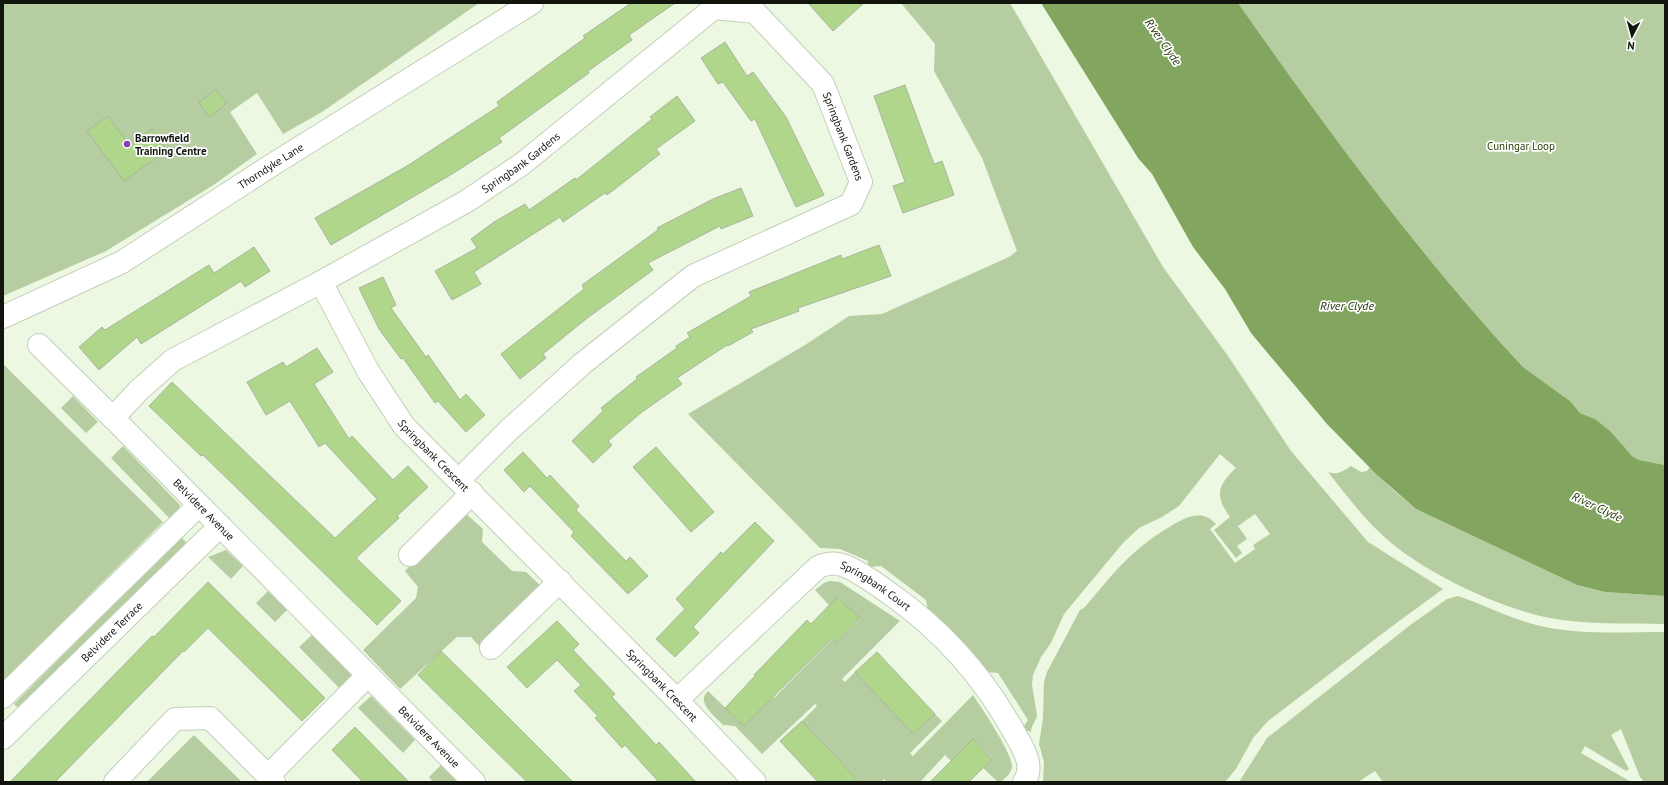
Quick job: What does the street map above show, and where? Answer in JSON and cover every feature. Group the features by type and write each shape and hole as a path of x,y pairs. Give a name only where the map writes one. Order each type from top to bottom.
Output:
{"street":[{"name":"Thorndyke Lane","path":"3,318 122,262 274,163 532,3"},
{"name":"Springbank Gardens","path":"321,282 467,201 522,164 714,8 755,12 823,84 861,182 851,204 693,276 582,364 510,429 410,555"},
{"path":"113,418 139,390 173,360 321,282"},
{"name":"Springbank Crescent","path":"321,282 368,371 404,426 560,581 755,782"},
{"name":"Belvidere Avenue","path":"39,345 474,782"},
{"path":"3,697 199,505"},
{"name":"Belvidere Terrace","path":"3,738 220,526"},
{"name":"Springbank Court","path":"677,700 818,567 834,563 844,565 870,580 900,601 940,635 964,659 994,698 1025,752 1028,772 1024,782"},
{"path":"491,648 560,581"},
{"path":"115,782 175,719 210,718 271,779 368,675"}],"green space":[{"name":"Barrowfield Training Centre","path":"3,3 479,3 322,112 283,134 257,93 230,112 257,154 212,186 106,251 3,296"},
{"path":"901,3 1010,3 1163,267 1228,356 1291,451 1368,542 1443,589 1268,721 1253,738 1236,769 1225,782 1043,782 1044,762 1039,744 1043,718 1044,682 1047,672 1080,610 1085,607 1122,564 1153,537 1191,516 1204,516 1216,524 1210,529 1235,563 1255,549 1253,545 1270,534 1255,514 1238,526 1247,539 1237,546 1242,553 1236,558 1214,530 1230,517 1222,502 1220,491 1225,480 1236,468 1220,454 1179,506 1162,517 1139,528 1123,543 1064,614 1051,643 1041,657 1033,675 1032,685 1037,715 1031,732 1022,729 1028,720 998,673 986,672 928,611 926,600 881,566 868,567 868,561 840,549 820,548 688,414 805,345 849,316 882,314 1009,257 1017,251 982,158 934,71 935,44"},
{"name":"Cuningar Loop","path":"1238,3 1665,3 1665,465 1639,460 1632,456 1595,419 1580,413 1570,401 1523,367 1510,353 1402,226 1335,138"},
{"path":"3,364 163,522 3,681"},
{"path":"73,396 98,422 86,433 61,408"},
{"path":"123,446 180,505 175,524 111,458"},
{"path":"1351,466 1361,472 1367,471 1370,467 1392,489 1416,509 1577,585 1605,592 1665,596 1665,624 1593,623 1550,618 1510,607 1466,589 1444,578 1406,554 1381,534 1357,508 1328,472 1340,472"},
{"path":"463,511 483,529 482,542 512,571 526,572 543,588 480,647 471,637 457,637 400,689 363,650 416,598 418,587 405,571"},
{"path":"181,537 189,545 23,713 14,704"},
{"path":"226,550 243,566 231,579 208,557"},
{"path":"830,581 840,582 900,621 842,679 845,682 855,672 913,734 935,714 942,721 910,753 913,756 973,695 996,731 1011,761 1012,767 1008,776 1001,782 998,782 983,768 992,758 973,739 951,761 945,755 920,782 886,782 884,779 881,782 859,782 802,721 817,706 815,704 762,754 735,726 723,725 712,714 704,700 708,691 744,726 832,639 836,643 860,619 838,597 829,605 815,590 824,583"},
{"path":"268,591 287,610 275,622 256,603"},
{"path":"1458,596 1512,617 1560,630 1620,633 1665,632 1665,782 1644,782 1640,777 1621,729 1611,735 1629,769 1626,771 1585,746 1581,753 1631,782 1383,782 1375,771 1358,782 1239,782 1267,738 1409,626 1447,599"},
{"path":"312,635 357,681 344,693 299,647"},
{"path":"371,696 415,740 403,753 358,708"},
{"path":"194,735 242,782 147,782"},
{"path":"441,765 458,782 433,782 429,777"}],"water":[{"name":"River Clyde","path":"1041,3 1238,3 1335,138 1402,226 1510,353 1523,367 1570,401 1580,413 1595,419 1611,432 1632,456 1639,460 1665,465 1665,596 1605,592 1577,585 1416,509 1377,475 1327,424 1251,333 1225,289 1193,247 1152,174 1138,158"}],"building":[{"path":"631,3 675,3 629,35 632,40 588,71 589,73 499,138 502,142 452,174 331,245 315,218 407,166 499,106 497,102 585,38 583,36"},
{"path":"808,3 864,3 833,31"},
{"path":"725,42 747,76 753,72 786,117 824,195 796,207 755,119 751,121 723,82 718,84 701,58"},
{"path":"905,85 934,164 942,161 954,195 903,213 893,186 905,182 874,96"},
{"path":"215,89 227,103 210,117 199,103"},
{"path":"677,96 695,121 656,149 660,154 607,195 605,193 563,222 560,217 474,272 481,284 452,300 435,271 477,248 471,239 494,222 525,204 529,210 575,178 576,180 652,119 650,117"},
{"path":"108,116 129,145 152,129 167,150 124,181 87,131"},
{"path":"741,188 753,216 721,229 720,226 648,263 653,270 586,319 543,354 546,358 520,379 501,354 584,289 582,285 658,230 657,228 713,199"},
{"path":"879,245 891,276 798,308 799,311 751,329 753,332 728,346 727,345 677,378 682,384 642,412 608,441 612,445 593,463 572,441 603,411 601,408 637,379 636,377 690,337 687,333 751,296 749,292 841,255 842,259"},
{"path":"254,247 270,271 245,287 241,281 141,344 137,337 99,370 79,347 102,327 105,330 209,265 214,273"},
{"path":"383,277 396,305 391,308 426,357 428,355 460,400 466,394 485,415 466,432 438,401 435,403 403,358 401,359 379,329 359,288"},
{"path":"317,348 333,372 314,384 349,439 352,436 393,480 408,466 428,487 397,516 399,518 356,558 401,601 377,625 203,455 201,456 149,406 172,382 335,538 377,499 325,443 319,447 290,401 266,415 247,382 283,362 286,367"},
{"path":"656,447 714,512 691,532 633,467"},
{"path":"523,452 547,478 550,475 579,506 576,510 626,561 630,557 648,576 628,594 571,536 574,532 530,486 524,492 504,470"},
{"path":"755,522 774,541 693,627 699,633 675,657 656,639 685,609 676,599 721,552 723,554"},
{"path":"208,582 325,698 302,721 208,628 184,652 183,651 55,782 10,782 152,636 154,637"},
{"path":"837,597 860,618 836,643 832,638 744,726 725,708 755,676 754,675 807,620 811,624"},
{"path":"557,621 579,644 573,650 615,694 612,697 656,745 659,742 696,782 659,782 625,745 622,748 595,718 598,716 574,691 581,685 557,660 527,688 507,667"},
{"path":"441,651 573,782 527,782 418,675"},
{"path":"877,652 935,714 913,734 855,672"},
{"path":"802,721 859,782 818,782 780,741"},
{"path":"355,727 409,782 363,782 332,750"},
{"path":"973,739 992,759 969,782 930,782"}],"place":[{"name":"Barrowfield Training Centre","path":"127,144"}]}
